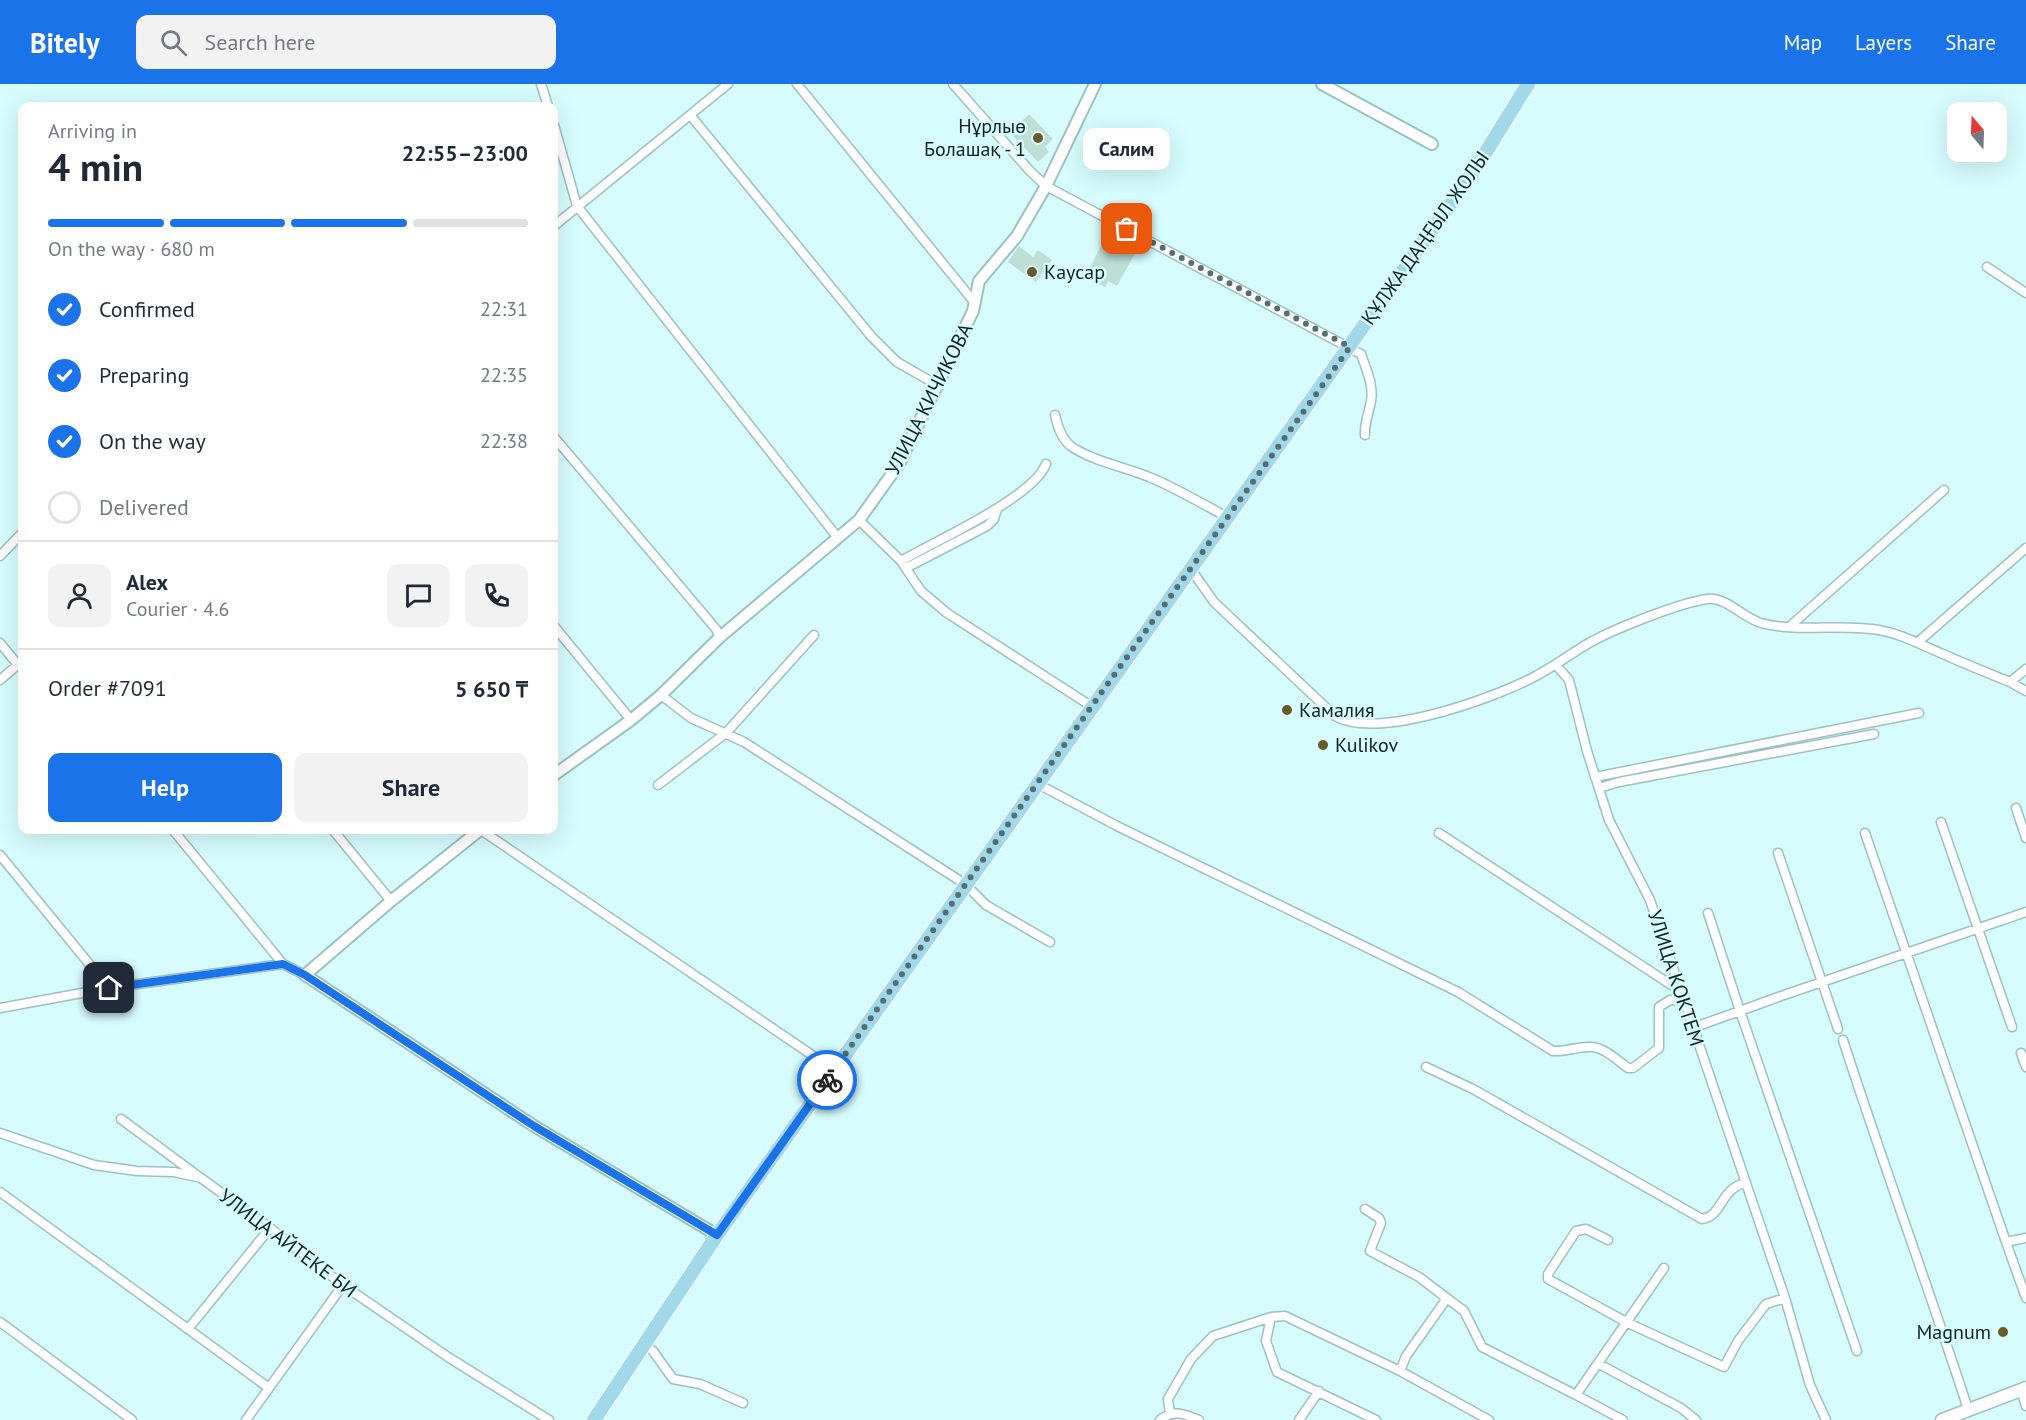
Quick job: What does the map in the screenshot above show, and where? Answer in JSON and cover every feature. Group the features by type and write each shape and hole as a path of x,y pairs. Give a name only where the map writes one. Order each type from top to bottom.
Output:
{"main road":[{"name":"ҚҰЛЖА ДАҢҒЫЛ ЖОЛЫ","path":"594,1420 643,1343 717,1235 1036,783 1476,168 1528,84"},
{"path":"1942,1420 2023,1389"}],"street":[{"path":"541,84 546,102"},
{"path":"558,223 728,84"},
{"path":"797,84 975,303"},
{"path":"952,84 1046,186 1361,354 1370,378 1372,399 1364,426 1365,435"},
{"name":"УЛИЦА КИЧИКОВА","path":"558,772 631,720 720,637 859,520 899,464 939,386 975,303 979,281 1017,236 1046,186 1095,84"},
{"path":"1322,84 1432,144"},
{"path":"690,116 871,336 897,362 939,386"},
{"path":"558,139 577,206 838,538"},
{"path":"1987,267 2026,293"},
{"path":"1055,416 1058,428 1073,447 1098,460 1154,479 1227,517"},
{"path":"558,443 716,629 720,637"},
{"path":"904,565 997,509 1041,474 1046,464"},
{"path":"1789,627 1944,490"},
{"path":"859,520 904,565 921,591 947,613 1091,706"},
{"path":"0,556 18,537"},
{"path":"1918,642 2026,548"},
{"path":"1190,568 1214,602 1335,716 1346,722 1374,725 1427,717 1518,685 1587,644 1705,599 1714,599 1760,622 1789,627 1877,629 1899,634 2026,691"},
{"path":"558,631 631,720"},
{"path":"658,785 726,733 814,635"},
{"path":"0,643 18,661"},
{"name":"УЛИЦА КОКТЕМ","path":"1556,664 1569,680 1609,820 1650,900 1785,1298 1810,1385 1826,1420"},
{"path":"0,680 18,665"},
{"path":"2010,682 2026,669"},
{"path":"660,695 691,718 744,742 965,884 986,905 1050,942"},
{"path":"1595,777 1919,713"},
{"path":"1599,788 1618,782 1874,734"},
{"path":"1036,783 1117,826 1458,992 1553,1051 1598,1048 1628,1068 1633,1068 1659,1048 1659,1007 1670,1000 1683,1001"},
{"path":"2016,808 2026,838"},
{"path":"1941,822 2012,1027"},
{"path":"1439,833 1679,990"},
{"path":"1864,833 2026,1298"},
{"path":"176,834 283,964 305,975 534,1126 717,1235"},
{"path":"336,834 391,901"},
{"path":"305,975 391,901 476,834"},
{"path":"487,834 834,1070"},
{"path":"1778,853 1838,1029"},
{"path":"0,855 109,988"},
{"path":"1692,1028 2026,912"},
{"path":"1708,913 1857,1351"},
{"path":"0,1008 109,988 283,964"},
{"path":"1844,1040 1888,1177 1951,1352 1968,1409"},
{"path":"2021,1053 2026,1067"},
{"path":"1426,1067 1473,1089 1702,1219 1713,1215 1730,1189 1745,1183"},
{"path":"121,1119 201,1178"},
{"name":"УЛИЦА АЙТЕКЕ БИ","path":"0,1133 94,1165 136,1171 174,1172 201,1178 343,1285 448,1357 549,1420"},
{"path":"0,1192 269,1388"},
{"path":"1365,1209 1379,1218 1381,1223 1370,1251 1419,1277 1464,1311 1482,1347 1623,1420"},
{"path":"188,1329 270,1228"},
{"path":"1608,1239 1581,1229 1576,1231 1547,1276 1551,1282 1628,1323 1724,1367 1738,1341 1766,1304 1785,1298"},
{"path":"2006,1242 2026,1238"},
{"path":"1576,1395 1664,1268"},
{"path":"246,1420 343,1285"},
{"path":"1400,1371 1406,1356 1445,1301 1444,1296"},
{"path":"1170,1414 1168,1399 1191,1359 1213,1336 1271,1317 1285,1316 1400,1371 1489,1420"},
{"path":"1271,1317 1266,1341 1277,1372 1376,1420"},
{"path":"0,1323 132,1420"},
{"path":"643,1343 654,1351 673,1379 700,1384 743,1403"},
{"path":"1599,1364 1681,1408 1696,1420"},
{"path":"2023,1389 2026,1406"},
{"path":"1299,1420 1319,1391"},
{"path":"1160,1420 1170,1414 1184,1414 1199,1420"}],"building":[{"name":"Нұрлыө Болашақ - 1","path":"1029,114 1053,139 1045,147 1049,152 1038,162 1010,133"},
{"path":"1125,238 1139,246 1117,286 1108,281 1105,287 1085,277 1104,240 1120,248"},
{"name":"Каусар","path":"1019,246 1033,257 1038,250 1052,260 1036,282 1008,262"}],"way so far":[{"path":"827,1080 1350,347 1127,229"}],"place":[{"name":"Нұрлыө Болашақ - 1","path":"1038,138"},
{"name":"Салим","path":"1127,229"},
{"name":"Каусар","path":"1032,272"},
{"name":"Камалия","path":"1287,710"},
{"name":"Kulikov","path":"1323,745"},
{"name":"Magnum","path":"2003,1332"}],"route":[{"path":"109,988 283,964 305,975 534,1126 717,1235 827,1080"}]}
